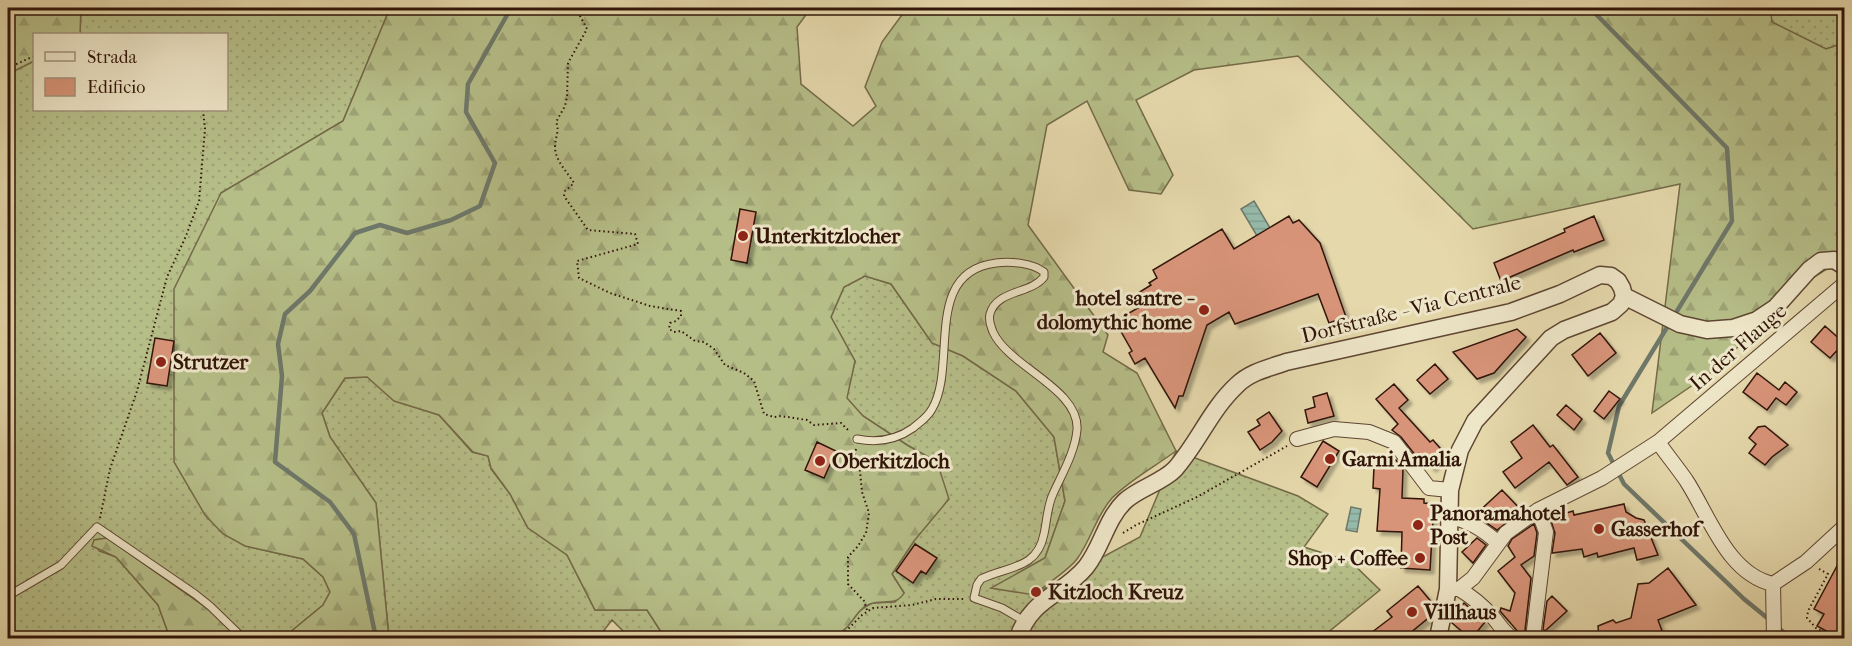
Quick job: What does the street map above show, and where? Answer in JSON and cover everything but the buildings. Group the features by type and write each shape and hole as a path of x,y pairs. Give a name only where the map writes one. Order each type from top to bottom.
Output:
{"street":[{"path":"1438,639 1453,589 1449,517 1450,490 1454,469 1475,421 1551,338 1564,330 1612,312 1627,297 1680,324 1707,330 1733,328 1757,320 1775,308 1809,270 1821,261 1834,260 1845,266"},
{"name":"Dorfstraße - Via Centrale","path":"1018,639 1026,622 1039,605 1085,568 1116,511 1126,500 1172,472 1187,454 1220,403 1238,383 1256,372 1286,362 1511,312 1560,294 1600,275 1611,276 1618,281 1627,297"},
{"name":"In der Flauge","path":"1658,442 1845,284"},
{"path":"1297,439 1334,429 1369,432 1394,442 1414,465 1429,488 1450,490"},
{"path":"1453,589 1473,578 1506,533 1538,510 1602,478 1658,442 1686,480 1730,555 1749,573 1765,582 1773,584 1806,562 1845,526"},
{"path":"1533,639 1546,532 1538,510"},
{"path":"1449,517 1459,518 1482,528 1498,543"},
{"path":"1773,584 1775,635"},
{"path":"1453,589 1469,595 1494,618 1503,633 1512,639"}],"lane":[{"path":"857,438 871,442 900,437 927,417 933,408 940,383 948,311 960,280 969,272 998,262 1029,265 1044,272 1041,282 1004,297 990,314 990,324 999,343 1009,354 1067,401 1078,427 1075,443 1049,503 1041,547 1027,562 981,579 974,598 995,605 1026,622"},
{"path":"1845,408 1845,413"},
{"path":"8,596 61,565 97,527 195,594 243,639"}],"path":[{"path":"569,8 579,14 587,29 568,63 567,97 556,122 559,127 555,147 558,159 574,183 565,190 564,196 588,230 635,234 638,244 578,261 579,278 650,306 681,311 681,316 670,323 669,329 674,332 681,331 695,341 704,342 714,349 725,365 744,373 754,381 764,414 807,420 814,425 842,423 857,438 855,459 860,471 862,492 868,513 866,533 848,557 848,584 864,601 867,610"},
{"path":"597,8 610,12 616,8"},
{"path":"8,68 33,56"},
{"path":"97,527 110,469 137,391 167,277 199,201 205,129 203,111"},
{"path":"1118,540 1123,532 1197,497 1275,454 1297,439"},
{"path":"1827,574 1808,611 1807,618 1816,628 1834,639"},
{"path":"839,639 867,610 873,608 912,605 936,599 974,598"}],"green space":[{"path":"8,8 81,8 80,33 33,33 33,62 14,71 8,82"},
{"path":"81,8 286,8 289,12 300,8 390,8 343,121 221,193 245,546 303,559 323,577 330,592 323,605 283,638 237,638 215,614 107,538 94,540 99,551 116,557 158,605 170,638 8,638 8,82 14,71 33,62 33,111 228,111 228,33 80,33"},
{"path":"390,8 811,8 797,27 801,84 853,126 876,106 865,87 882,42 907,8 1770,8 1772,22 1826,49 1844,43 1844,258 1811,279 1709,374 1652,413 1680,184 1473,229 1298,56 1194,70 1136,100 1173,175 1161,194 1129,190 1087,101 1047,125 1028,225 1108,335 1103,352 1137,373 1176,451 1112,498 1077,559 1034,595 991,588 1045,558 1065,501 1054,437 1016,391 963,356 932,343 891,284 865,276 844,287 831,317 855,361 847,398 863,416 937,462 949,499 914,541 892,574 904,593 897,600 866,606 850,624 832,638 665,638 647,610 595,610 567,555 528,528 510,494 491,468 488,456 473,452 439,415 394,401 367,377 345,378 322,413 330,437 376,503 389,638 283,638 323,605 330,592 323,577 303,559 245,546 223,534 205,515 174,462 174,289 221,193 343,121"},
{"path":"1770,8 1844,8 1844,43 1826,49 1772,22"},
{"path":"865,276 891,284 932,343 963,356 1016,391 1054,437 1065,501 1045,558 992,588 1034,594 1140,537 1176,451 1298,496 1328,514 1304,547 1351,562 1380,590 1321,638 832,638 847,627 860,610 872,603 895,602 904,593 892,574 914,541 937,462 863,416 846,398 855,361 831,317 844,287"},
{"path":"368,377 394,400 439,415 472,452 488,456 491,469 510,494 528,528 567,555 595,610 647,610 665,638 630,638 612,620 598,638 389,638 376,503 330,437 322,413 345,378"},
{"path":"107,538 215,614 237,638 170,638 158,605 116,557 92,546 94,540"}],"shaded area":[{"path":"1254,201 1273,233 1260,241 1241,209"},
{"path":"1351,507 1361,509 1357,532 1346,530"}],"waterway":[{"path":"376,638 354,534 330,502 275,462 282,376 278,344 285,314 310,291 355,233 380,225 407,233 451,220 480,206 495,163 466,112 468,84 511,8"},
{"path":"1590,8 1727,148 1732,221 1619,406 1608,453 1624,484 1744,599 1771,621"},
{"path":"1777,627 1791,638"}],"place":[{"name":"Unterkitzlocher","path":"743,236"},
{"name":"hotel santre - dolomythic home","path":"1204,310"},
{"name":"Strutzer","path":"161,362"},
{"name":"Garni Amalia","path":"1330,459"},
{"name":"Oberkitzloch","path":"820,461"},
{"name":"Panoramahotel Post","path":"1418,525"},
{"name":"Gasserhof","path":"1599,529"},
{"name":"Shop + Coffee","path":"1420,558"},
{"name":"Kitzloch Kreuz","path":"1036,592"},
{"name":"Villhaus","path":"1412,612"}]}
